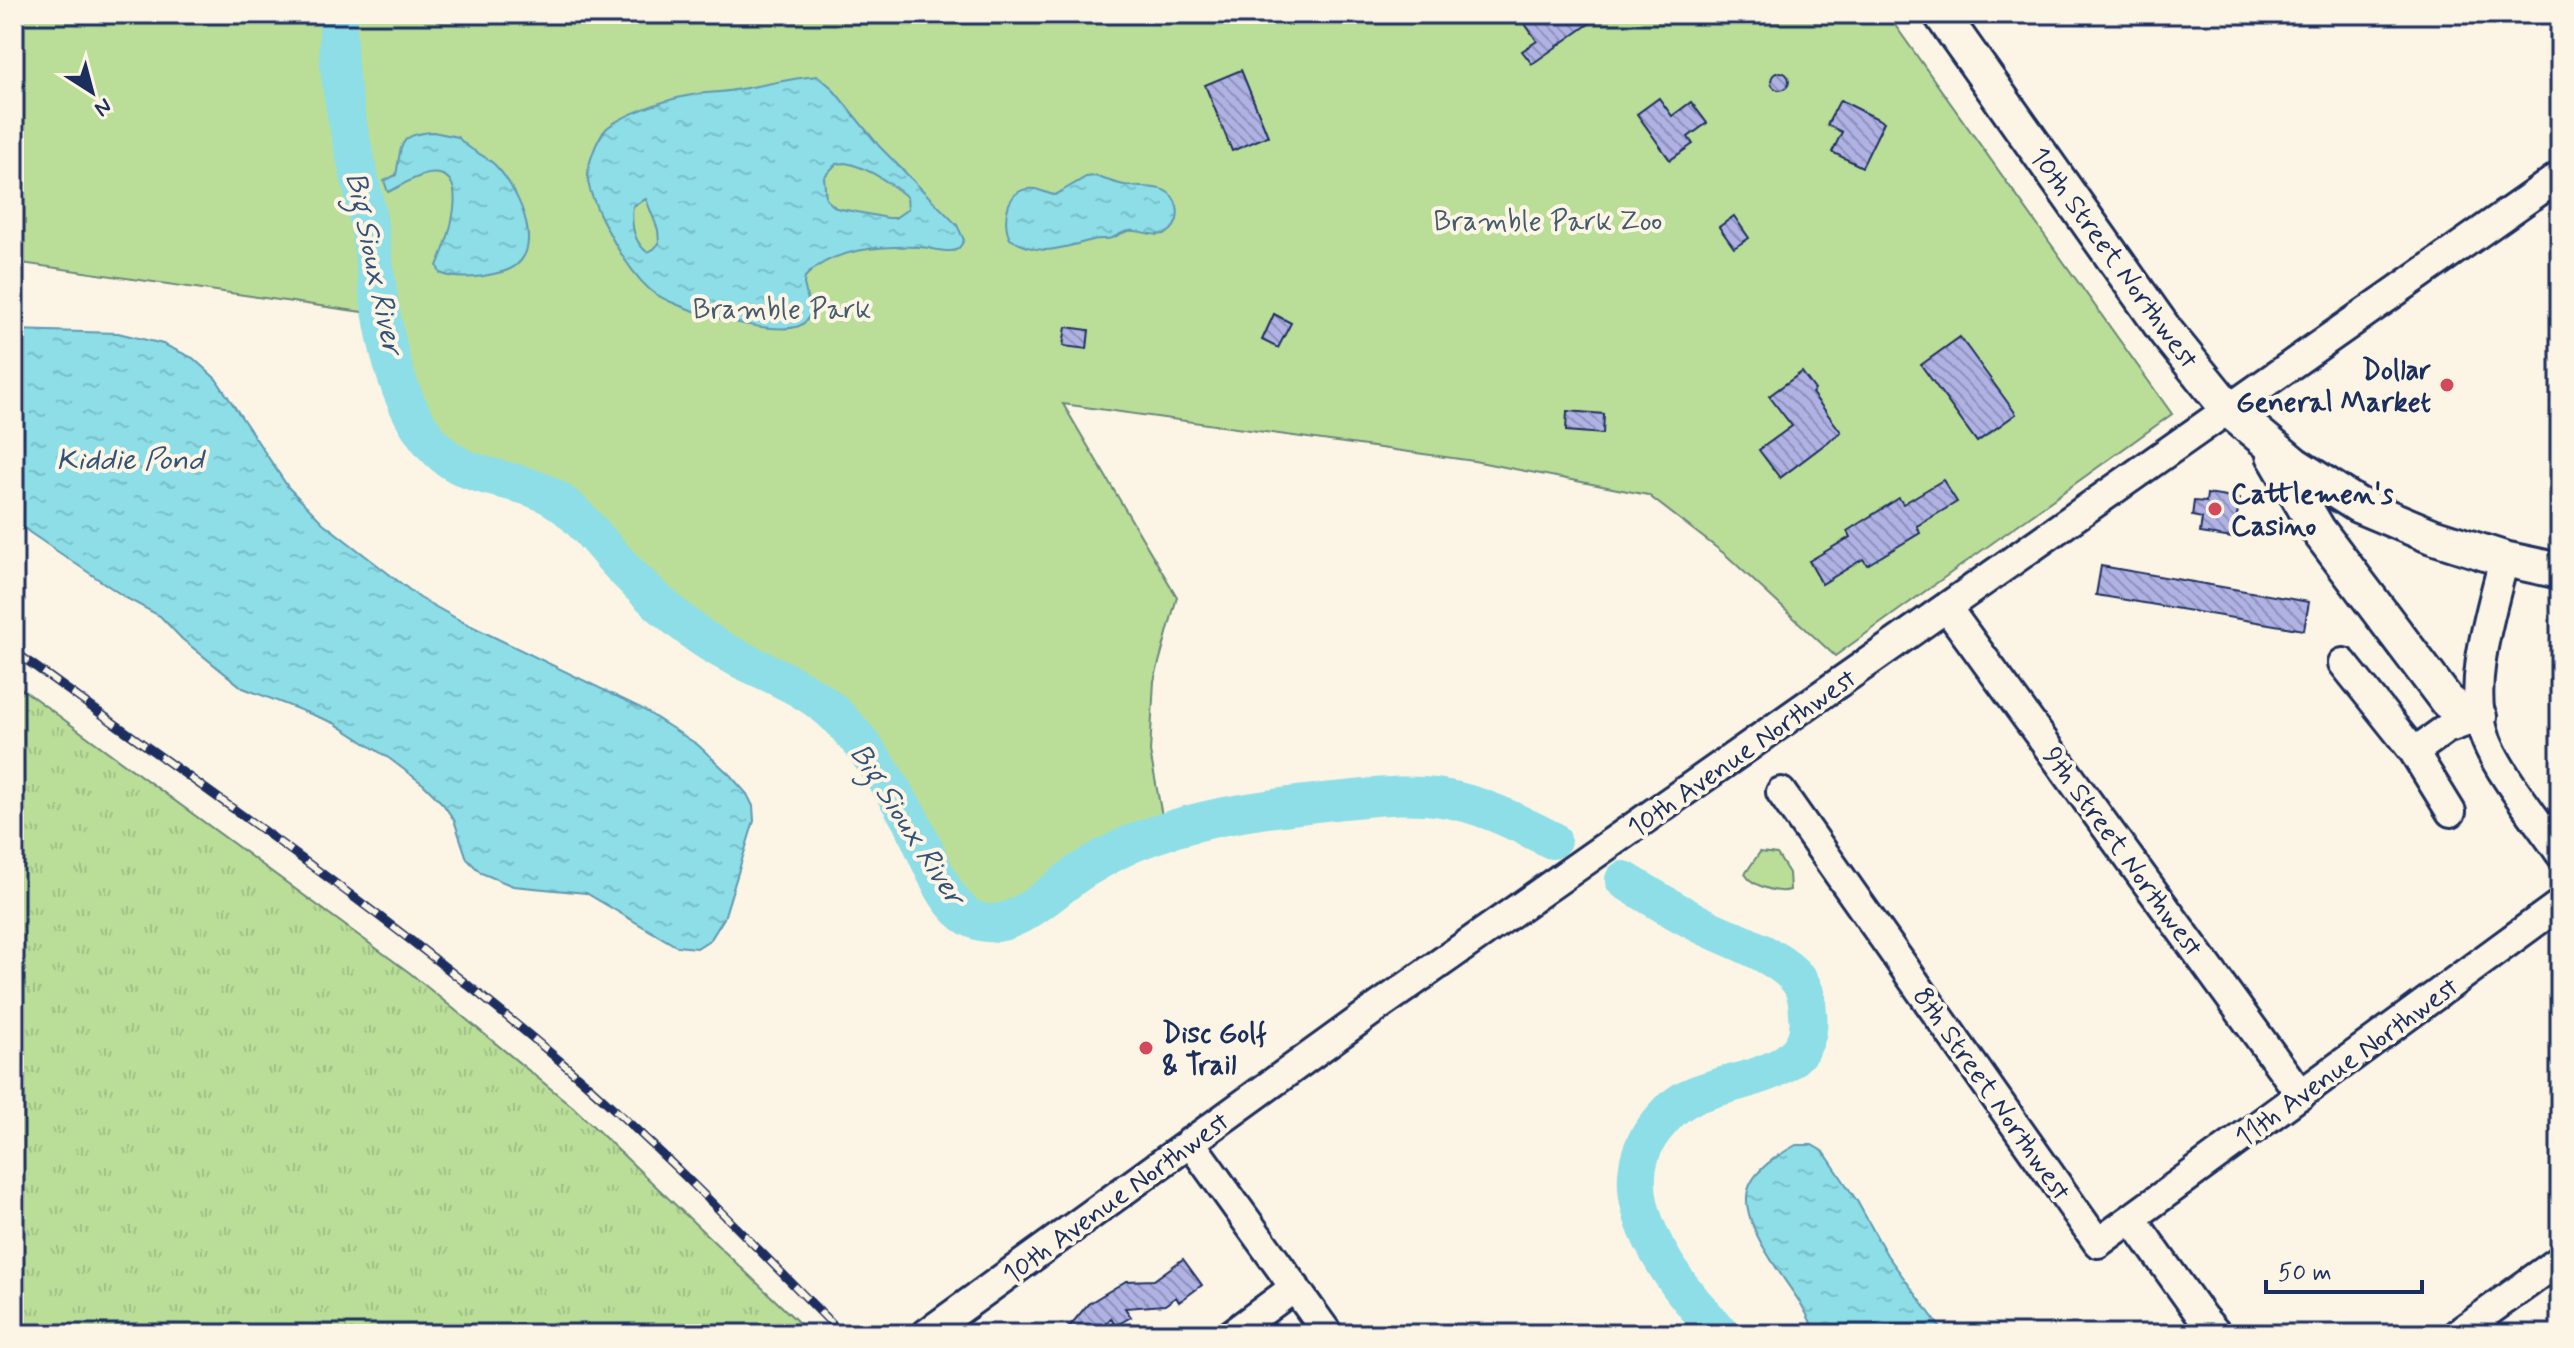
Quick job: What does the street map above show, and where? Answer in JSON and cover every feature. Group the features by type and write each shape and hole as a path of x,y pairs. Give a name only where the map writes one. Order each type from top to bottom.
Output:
{"main road":[{"name":"10th Street Northwest","path":"1941,14 2166,332 2229,410 2305,472 2358,505 2432,536 2504,559 2560,571"},
{"path":"2265,441 2318,530 2447,701 2462,712 2479,717"}],"street":[{"name":"10th Avenue Northwest","path":"926,1334 1190,1142 2560,176"},
{"path":"2504,559 2484,643 2479,717 2493,755 2560,853"},
{"name":"9th Street Northwest","path":"1947,608 2301,1095"},
{"path":"2343,663 2414,752 2451,812"},
{"path":"2414,752 2446,729 2479,717"},
{"name":"8th Street Northwest","path":"1781,792 2098,1243 2132,1219"},
{"name":"11th Avenue Northwest","path":"2132,1219 2560,904"},
{"path":"1190,1142 1328,1334"},
{"path":"2132,1219 2217,1334"},
{"path":"2470,1330 2560,1260"},
{"path":"1232,1334 1295,1287"}],"green space":[{"name":"Bramble Park","path":"14,14 1887,14 2172,414 1835,656 1726,555 1648,495 1474,461 1063,404 1177,597 1154,681 1150,752 1165,832 1093,864 1010,920 984,923 970,918 948,895 885,778 857,738 826,706 715,645 672,615 587,526 556,500 530,488 464,469 438,450 425,434 405,397 391,355 383,315 14,262"},
{"path":"14,683 410,973 573,1107 799,1323 798,1334 14,1334"},
{"path":"1760,852 1777,854 1789,873 1790,890 1766,888 1748,878 1745,874"}],"water":[{"path":"818,76 831,87 879,146 957,225 964,240 960,246 947,251 919,247 874,248 829,260 805,277 809,317 801,325 786,328 767,328 722,319 660,297 634,273 604,223 590,192 589,166 603,132 624,117 672,99","holes":["845,163 870,172 893,186 907,197 908,209 895,218 888,218 836,208 826,199 824,177 836,164","646,199 658,230 659,243 647,252 636,237 632,218 633,206"]},
{"path":"433,132 458,137 493,163 506,178 522,208 526,224 528,240 525,254 517,265 479,277 463,278 440,273 437,266 454,208 450,181 440,174 424,175 388,192 384,181 396,175 403,143 413,135"},
{"path":"1095,176 1122,185 1152,188 1170,194 1177,207 1175,225 1161,235 1129,231 1110,239 1095,239 1051,250 1032,248 1010,239 1007,214 1012,198 1018,192 1035,189 1055,195 1086,177"},
{"name":"Kiddie Pond","path":"14,330 118,333 163,344 193,358 216,379 288,487 323,523 420,598 641,708 698,745 730,775 753,806 754,821 724,918 711,939 697,948 676,946 586,893 513,886 481,873 467,859 454,820 443,804 390,759 334,723 243,688 182,639 160,616 126,598 29,532 14,518"},
{"path":"1796,1145 1812,1145 1824,1152 1857,1201 1887,1255 1945,1334 1816,1334 1802,1305 1758,1237 1748,1210 1749,1188 1758,1173"}],"building":[{"path":"1518,14 1603,14 1532,64 1522,51 1537,41"},
{"path":"1241,70 1268,136 1232,151 1205,85"},
{"path":"1780,72 1789,81 1780,90 1771,81"},
{"path":"1659,98 1672,116 1691,102 1707,123 1688,137 1693,144 1670,160 1637,114"},
{"path":"1840,100 1884,122 1862,167 1832,152 1842,132 1827,125"},
{"path":"1734,216 1749,238 1734,248 1719,227"},
{"path":"1274,314 1291,323 1278,348 1262,340"},
{"path":"1066,327 1089,330 1087,349 1063,346"},
{"path":"1960,337 2016,414 1977,442 1921,365"},
{"path":"1802,372 1815,390 1812,393 1841,432 1780,478 1759,450 1792,426 1769,396"},
{"path":"1567,411 1604,414 1603,434 1566,431"},
{"path":"1943,480 1957,502 1917,526 1920,533 1867,565 1863,559 1822,584 1809,561 1850,537 1847,531 1899,498 1903,504"},
{"name":"Cattlemen's Casino","path":"2207,494 2240,499 2233,538 2200,533 2202,518 2192,516 2194,501 2206,502"},
{"path":"2101,566 2309,602 2304,630 2096,595"},
{"path":"1183,1259 1202,1285 1179,1302 1176,1297 1165,1305 1125,1308 1131,1317 1115,1326 1111,1318 1096,1334 1063,1334 1088,1304 1126,1281 1154,1280"}],"waterway":[{"name":"Big Sioux River","path":"339,14 341,85 365,202 385,333 404,397 419,425 438,450 464,468 554,498 582,522 641,587 688,627 733,656 806,692 838,717 887,780 911,821 938,880 968,917 981,922 1008,920 1035,906 1083,870 1131,844 1205,820 1282,807 1388,796 1428,796 1485,809 1552,840"},
{"name":"Big Sioux River","path":"1624,880 1687,917 1784,966 1797,978 1806,997 1807,1035 1798,1052 1765,1073 1681,1102 1655,1128 1641,1154 1637,1181 1641,1210 1651,1238 1684,1291 1722,1334"}],"railway":[{"path":"14,651 360,902 494,1006 633,1126 842,1334"}],"place":[{"name":"Dollar General Market","path":"2447,385"},
{"name":"Cattlemen's Casino","path":"2215,509"},
{"name":"Disc Golf & Trail","path":"1146,1048"}],"park label":[{"name":"Bramble Park Zoo","path":"1548,220"}]}
